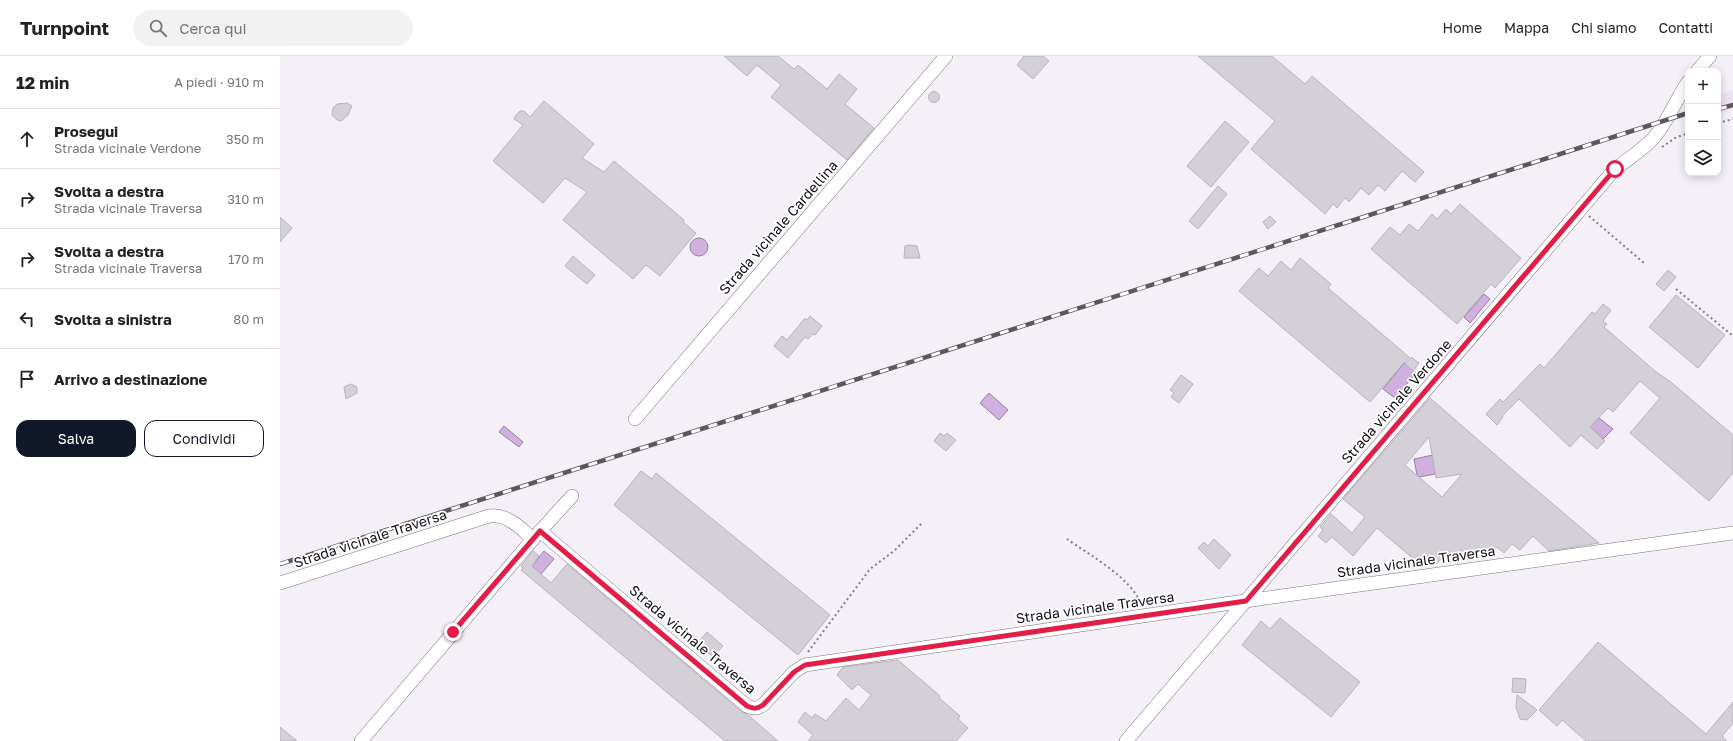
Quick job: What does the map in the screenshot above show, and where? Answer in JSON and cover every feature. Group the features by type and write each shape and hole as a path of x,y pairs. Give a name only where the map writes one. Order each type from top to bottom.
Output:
{"street":[{"name":"Strada vicinale Cardellina","path":"635,419 946,56"},
{"path":"1700,68 1710,56"},
{"name":"Strada vicinale Verdone","path":"1126,741 1615,169 1655,137 1685,87"},
{"path":"361,741 536,535 572,496"},
{"name":"Strada vicinale Traversa","path":"280,583 489,516 496,515 508,518 536,535 747,706 753,709 759,708 794,672 805,665 1246,601 1733,533"}],"path":[{"path":"1721,122 1733,118"},
{"path":"1581,209 1644,263"},
{"path":"1676,289 1733,336"},
{"path":"805,665 808,652 870,569 894,551 922,523"},
{"path":"1067,539 1123,579 1139,598 1144,616"}],"shaded area":[{"path":"1733,90 1733,109 1721,113 1721,94"},
{"path":"699,238 705,241 708,247 705,253 699,256 693,253 690,247 693,241"},
{"path":"1484,294 1490,299 1470,323 1464,317"},
{"path":"1404,363 1416,373 1395,398 1383,389"},
{"path":"989,393 1008,410 999,420 980,403"},
{"path":"1599,418 1613,429 1603,439 1590,427"},
{"path":"504,426 523,442 519,447 499,432"},
{"path":"1433,455 1435,474 1419,477 1417,475 1414,459"},
{"path":"544,551 554,559 541,574 532,566"}],"building":[{"path":"724,56 778,56 794,69 798,65 827,89 839,74 857,89 845,104 874,128 847,160 771,97 781,85 757,65 747,76"},
{"path":"1024,56 1043,56 1049,61 1033,79 1017,65"},
{"path":"1198,56 1272,56 1305,84 1312,76 1424,172 1415,182 1402,171 1385,191 1378,185 1369,195 1361,188 1349,202 1345,198 1337,208 1333,204 1325,214 1251,149 1275,121"},
{"path":"934,91 938,93 940,97 938,101 934,103 930,101 928,97 930,93"},
{"path":"544,101 594,144 582,158 604,172 614,161 684,220 683,222 696,233 660,276 646,265 633,279 563,220 587,192 565,178 543,203 493,161 523,125 514,119 516,115 520,111 524,111 530,117"},
{"path":"347,103 352,106 348,115 341,121 337,120 332,115 333,108 337,104"},
{"path":"1225,121 1249,142 1211,187 1187,166"},
{"path":"1218,186 1227,194 1198,229 1189,221"},
{"path":"1460,204 1521,258 1495,288 1491,284 1457,324 1371,249 1390,227 1400,235 1409,224 1418,231 1432,214 1437,219 1446,209 1451,214"},
{"path":"1270,216 1276,222 1268,229 1263,222"},
{"path":"280,217 292,228 280,242"},
{"path":"905,246 917,246 920,258 904,258"},
{"path":"573,256 595,275 587,284 565,266"},
{"path":"1300,258 1331,284 1328,288 1409,357 1370,402 1239,291 1259,268 1268,276 1281,261 1291,270"},
{"path":"1668,270 1676,277 1664,291 1656,284"},
{"path":"1676,295 1725,335 1698,368 1649,327"},
{"path":"1603,304 1611,310 1603,321 1607,324 1604,327 1733,435 1733,473 1709,501 1630,433 1660,398 1640,381 1613,412 1608,408 1590,427 1605,441 1597,449 1581,435 1570,447 1519,399 1502,416 1503,417 1497,425 1486,414 1500,399 1503,402 1540,364 1544,368 1592,312 1595,314"},
{"path":"810,316 822,326 815,335 813,334 808,339 805,337 788,358 774,346 782,336 787,340 805,318 807,320"},
{"path":"1411,357 1419,363 1413,371 1405,364"},
{"path":"1181,375 1193,384 1179,403 1171,397 1174,393 1170,390"},
{"path":"351,384 357,387 357,393 346,399 344,387"},
{"path":"1430,398 1599,543 1549,551 1533,536 1520,550 1512,544 1504,553 1497,547 1488,556 1480,549 1471,558 1461,550 1453,560 1446,553 1437,563 1422,566 1377,528 1353,556 1332,537 1326,543 1318,536 1323,530 1320,527 1331,514 1352,533 1365,517 1343,499","holes":["1429,437 1436,478 1462,474 1442,497 1405,465"]},
{"path":"940,433 944,436 947,433 956,440 946,451 934,441"},
{"path":"641,471 652,479 656,473 830,615 798,655 614,505"},
{"path":"1214,539 1231,555 1219,569 1198,548 1204,542 1208,546"},
{"path":"533,551 539,556 532,566 551,583 567,564 778,741 725,741 521,570 523,568 521,566"},
{"path":"1280,618 1360,682 1331,717 1242,645 1261,621 1270,629"},
{"path":"707,632 723,646 713,657 697,644"},
{"path":"1598,642 1706,734 1733,702 1733,723 1722,736 1727,741 1586,741 1562,720 1557,726 1539,710"},
{"path":"898,660 940,696 939,698 960,716 958,719 968,728 956,741 808,741 813,735 798,722 805,712 812,718 815,714 826,721 846,698 859,710 871,695 858,684 852,690 837,675 843,667"},
{"path":"1513,678 1526,679 1525,693 1512,692"},
{"path":"1517,695 1537,710 1527,720 1520,719 1516,707"},
{"path":"280,727 297,741 280,741"}],"railway":[{"path":"1721,108 1733,105"},
{"path":"280,564 1685,114"}],"route":[{"path":"453,632 540,531 747,706 753,709 759,708 763,705 794,672 805,665 1246,601 1615,169"}]}
